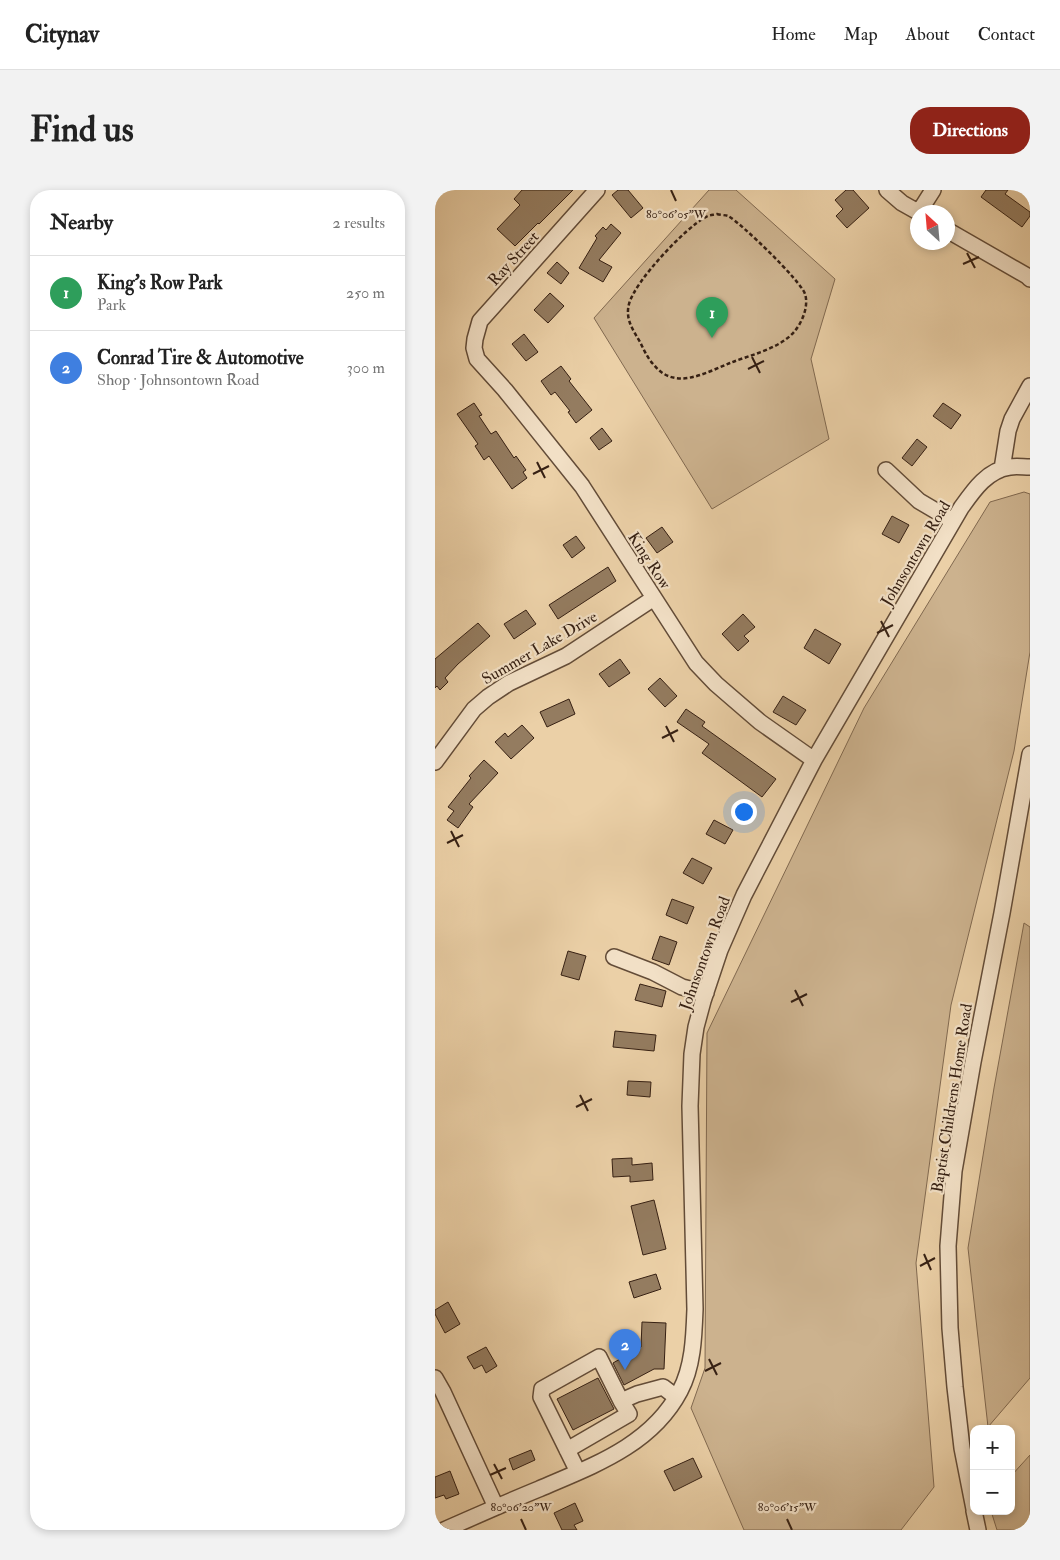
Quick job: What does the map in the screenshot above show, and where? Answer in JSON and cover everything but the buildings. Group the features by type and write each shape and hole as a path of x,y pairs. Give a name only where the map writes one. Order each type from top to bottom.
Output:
{"street":[{"name":"Ray Street","path":"477,359 474,348 480,321 597,190"},
{"path":"887,190 910,208"},
{"path":"923,205 933,190"},
{"path":"955,235 1030,279"},
{"name":"King Row","path":"477,359 505,390 581,486 696,663 760,722 814,760"},
{"path":"1002,469 1008,431 1012,419 1030,386"},
{"name":"Johnsontown Road","path":"444,1530 600,1463 633,1444 669,1410 681,1390 689,1368 694,1339 690,1106 693,1054 696,1027 720,950 744,895 814,760 953,521 982,481 1002,469 1030,467"},
{"path":"886,470 919,501 953,521"},
{"name":"Summer Lake Drive","path":"435,762 474,709 488,697 509,683 567,656 654,598"},
{"name":"Baptist Childrens Home Road","path":"970,1489 962,1448 950,1328 948,1246 954,1171 1030,754"},
{"path":"614,958 653,972 682,987 706,993"},
{"path":"567,1450 629,1414 599,1357 542,1389 541,1397 567,1450 579,1472"},
{"path":"435,1378 496,1507"},
{"path":"621,1400 663,1387 676,1398"},
{"name":"Baptist Childrens Home Road","path":"975,1515 978,1530"}],"path":[{"path":"717,214 727,216 736,222 794,278 805,294 805,308 801,320 794,332 783,341 775,346 683,380 671,378 662,373 653,364 635,334 629,322 628,313 629,303 635,291 678,240 707,216 717,214"}],"shaded area":[{"path":"709,190 736,190 835,279 811,359 829,439 712,509 594,318"},
{"path":"1024,492 1030,494 1030,652 1014,751 951,1005 916,1263 934,1487 901,1530 744,1530 691,1408 705,1368 707,1033 864,708 990,502"},
{"path":"1024,923 1030,927 1030,1378 988,1425 968,1248 994,1088"},
{"path":"1030,1455 1030,1530 997,1530 992,1515 1015,1515 1015,1472"}],"place":[{"name":"King's Row Park","path":"712,338"},
{"name":"Conrad Tire & Automotive","path":"625,1370"}]}
